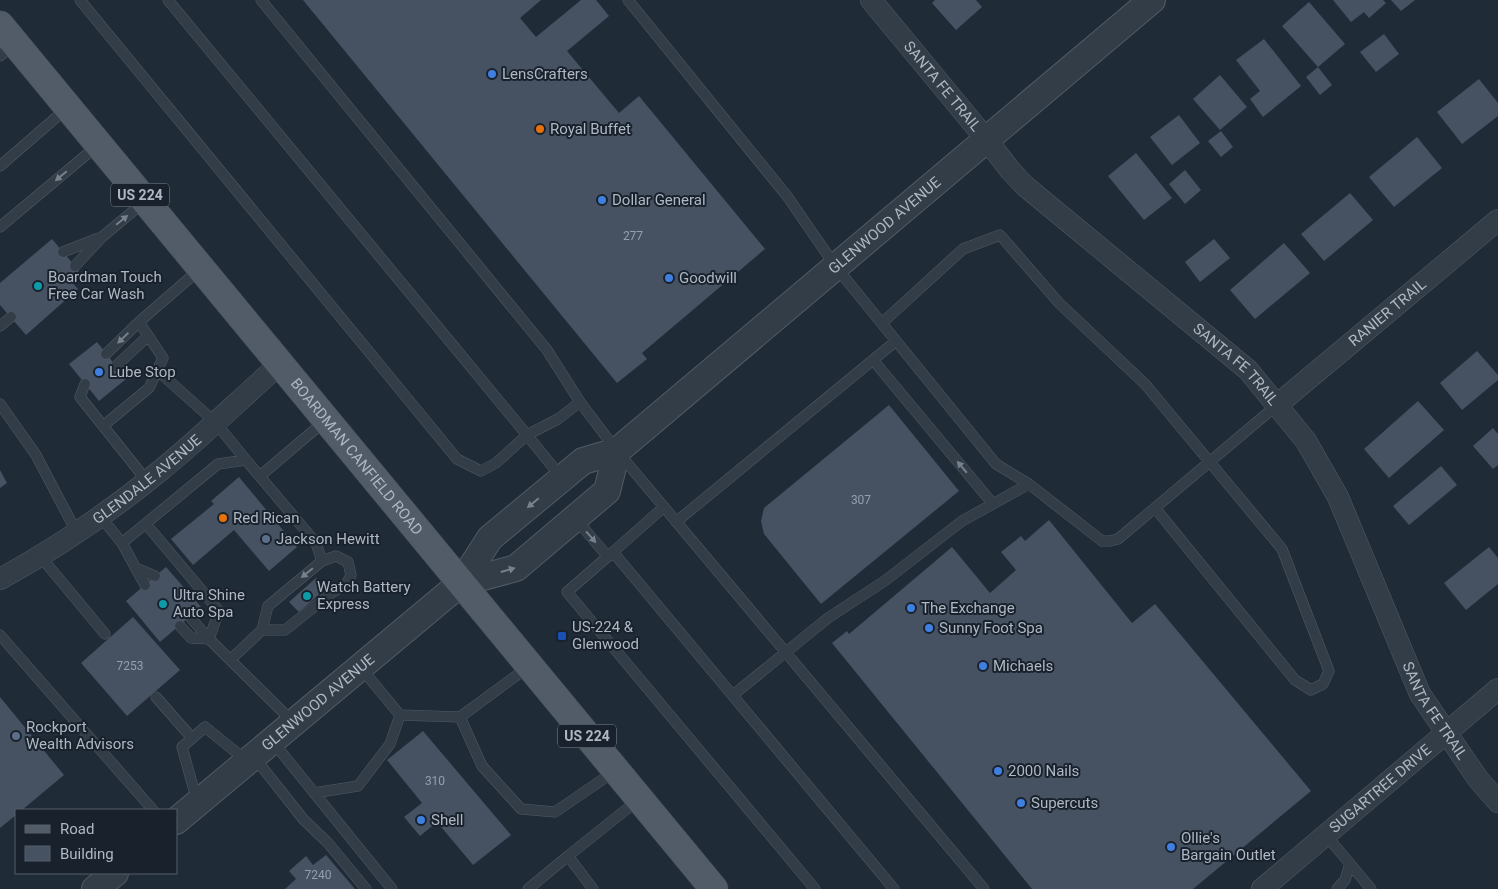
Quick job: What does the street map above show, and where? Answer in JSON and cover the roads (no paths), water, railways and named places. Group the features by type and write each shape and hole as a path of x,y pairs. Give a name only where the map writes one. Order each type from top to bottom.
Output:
{"main road":[{"name":"BOARDMAN CANFIELD ROAD","path":"5,42 68,107 714,889"}],"street":[{"name":"SANTA FE TRAIL","path":"871,0 1025,186 1248,370 1306,441 1338,497 1420,694 1478,779 1498,802"},
{"name":"GLENWOOD AVENUE","path":"178,819 461,583 490,538 583,461 617,451 1152,0"},
{"name":"RANIER TRAIL","path":"1278,406 1498,220"},
{"name":"GLENDALE AVENUE","path":"0,579 41,557 77,533 147,481 280,364"},
{"name":"GLENWOOD AVENUE","path":"461,583 516,568 606,491 617,451"},
{"name":"SUGARTREE DRIVE","path":"1262,889 1498,689"},
{"path":"95,889 113,874"}],"lane":[{"path":"80,0 457,459 481,471 496,462 526,435 558,419 580,402"},
{"path":"168,0 562,478"},
{"path":"261,0 547,350 580,402 617,451 984,889"},
{"path":"628,0 786,196 836,266 996,464 1029,484 1102,540 1118,539 1278,406"},
{"path":"0,166 68,107"},
{"path":"0,227 99,145"},
{"path":"74,266 102,237 146,201"},
{"path":"882,323 963,249 1000,235 1059,304 1145,384 1282,549 1329,671 1324,684 1311,690 1295,680 1155,508"},
{"path":"63,252 102,237"},
{"path":"106,354 139,322 201,268"},
{"path":"0,326 11,317"},
{"path":"103,426 149,388 163,358 139,322"},
{"path":"116,366 148,336"},
{"path":"676,522 896,341"},
{"path":"873,360 993,504"},
{"path":"158,370 215,422 316,543 322,561"},
{"path":"86,384 80,397 147,481"},
{"path":"0,404 36,455 77,533"},
{"path":"260,476 326,419"},
{"path":"122,543 218,464 246,460"},
{"path":"733,695 828,618 886,580 962,521 1029,484"},
{"path":"664,508 567,592 814,889"},
{"path":"100,516 122,543 145,585"},
{"path":"575,518 611,554 733,695 894,889"},
{"path":"146,524 219,611 209,639"},
{"path":"230,660 262,630 268,606 322,561 336,556 348,562 351,575 346,585 333,592 285,630 262,630"},
{"path":"41,557 105,634"},
{"path":"136,568 156,576"},
{"path":"190,617 209,639 294,723"},
{"path":"180,626 191,638 209,639"},
{"path":"0,635 152,809"},
{"path":"360,667 400,715 460,717 529,666"},
{"path":"156,697 192,738"},
{"path":"314,793 358,786 390,744 400,715"},
{"path":"460,717 482,766 521,809 555,812 615,770"},
{"path":"198,803 182,747 205,727 258,753 314,793 392,889"},
{"path":"258,753 304,820 328,843 366,889"},
{"path":"528,889 639,799"},
{"path":"1326,835 1371,889"},
{"path":"568,856 593,889"},
{"path":"1337,889 1345,880 1350,864"}],"place":[{"name":"LensCrafters","path":"492,74"},
{"name":"Royal Buffet","path":"540,129"},
{"name":"Dollar General","path":"602,200"},
{"name":"Goodwill","path":"669,278"},
{"name":"Boardman Touch Free Car Wash","path":"38,286"},
{"name":"Lube Stop","path":"99,372"},
{"name":"Red Rican","path":"223,518"},
{"name":"Jackson Hewitt","path":"266,539"},
{"name":"Watch Battery Express","path":"307,596"},
{"name":"Ultra Shine Auto Spa","path":"163,604"},
{"name":"The Exchange","path":"911,608"},
{"name":"Sunny Foot Spa","path":"929,628"},
{"name":"US-224 & Glenwood","path":"562,636"},
{"name":"Michaels","path":"983,666"},
{"name":"Rockport Wealth Advisors","path":"16,736"},
{"name":"2000 Nails","path":"998,771"},
{"name":"Supercuts","path":"1021,803"},
{"name":"Shell","path":"421,820"},
{"name":"Ollie's Bargain Outlet","path":"1171,847"}]}
